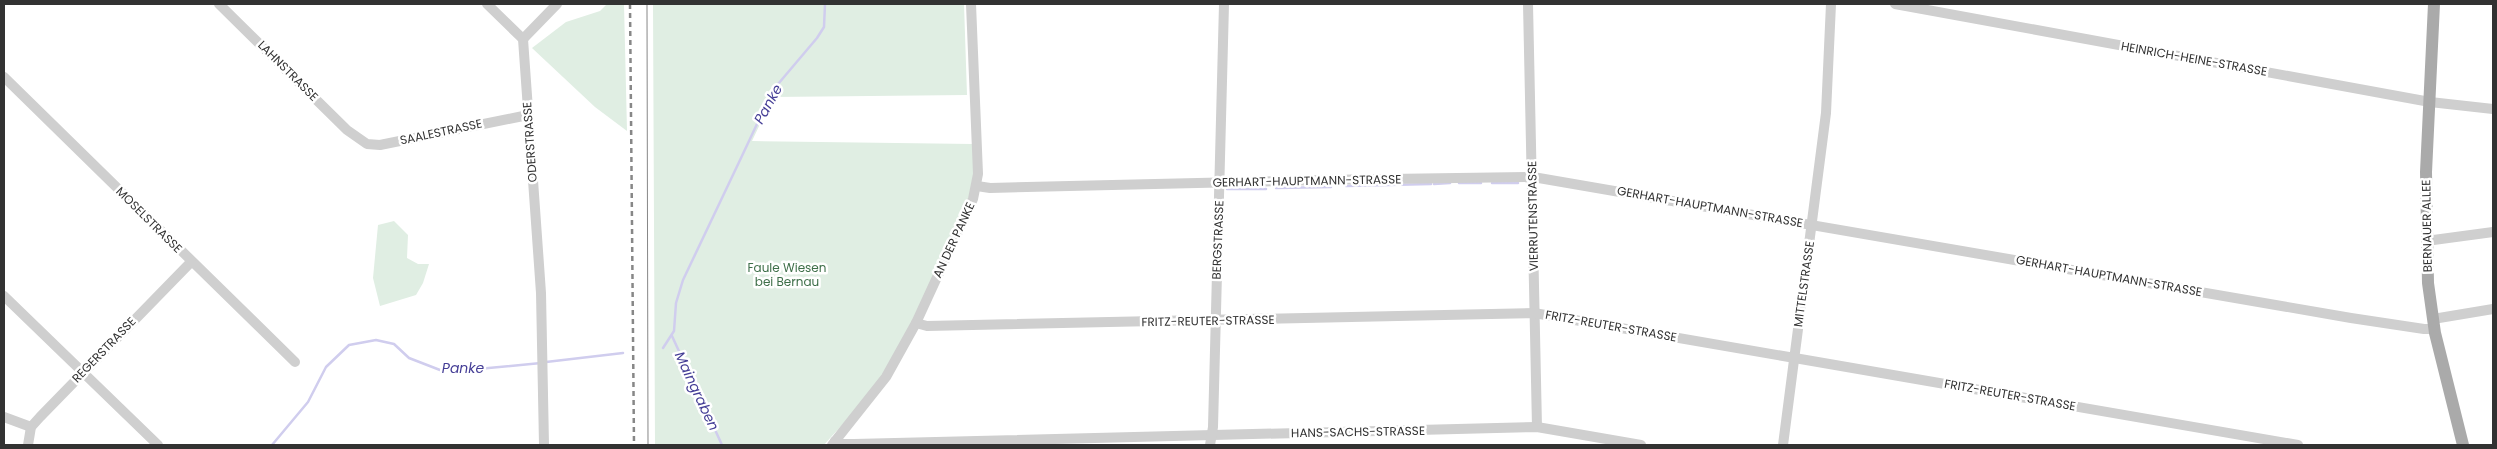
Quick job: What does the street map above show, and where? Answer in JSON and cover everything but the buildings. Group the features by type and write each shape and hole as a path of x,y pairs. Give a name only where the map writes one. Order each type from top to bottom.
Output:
{"main road":[{"name":"BERNAUER ALLEE","path":"2434,4 2426,242 2428,283 2434,324 2463,445"}],"street":[{"name":"LAHNSTRASSE","path":"219,4 356,138"},
{"path":"486,4 523,39 557,4"},
{"name":"AN DER PANKE","path":"833,443 886,377 916,323 977,186 971,4"},
{"name":"BERGSTRASSE","path":"1211,440 1224,4"},
{"name":"VIERRUTENSTRASSE","path":"1528,4 1537,427"},
{"name":"MITTELSTRASSE","path":"1783,445 1826,112 1831,4"},
{"name":"HEINRICH-HEINE-STRASSE","path":"1895,4 2430,102 2493,109"},
{"name":"ODERSTRASSE","path":"523,39 541,296 544,445"},
{"name":"MOSELSTRASSE","path":"4,77 191,262 296,362"},
{"name":"SAALESTRASSE","path":"356,138 367,144 380,145 528,115"},
{"name":"GERHART-HAUPTMANN-STRASSE","path":"977,186 990,188 1533,177 2424,329 2434,324 2493,309"},
{"path":"2426,242 2493,232"},
{"name":"REGERSTRASSE","path":"31,427 83,371 191,262"},
{"path":"4,296 158,445"},
{"name":"FRITZ-REUTER-STRASSE","path":"916,323 927,326 1534,313 2298,445"},
{"path":"4,417 31,427 28,445"},
{"name":"HANS-SACHS-STRASSE","path":"833,443 1211,440 1537,427 1641,445"}],"green space":[{"path":"607,4 624,4 627,131 595,107 532,48 566,22 600,11"},
{"name":"Faule Wiesen bei Bernau","path":"653,4 964,4 967,95 773,97 752,141 973,144 974,176 971,192 920,306 885,372 864,400 824,445 655,445"},
{"path":"394,221 408,235 407,258 418,264 429,264 423,283 416,295 380,306 373,278 378,225"}],"waterway":[{"name":"Panke","path":"663,348 674,331 676,303 683,280 773,90 824,27 825,4"},
{"path":"1434,184 1450,183"},
{"path":"1459,183 1481,183"},
{"path":"1492,183 1518,183"},
{"path":"1346,186 1431,184"},
{"path":"1276,188 1331,187"},
{"path":"1227,189 1266,189"},
{"name":"Maingraben","path":"672,336 722,445"},
{"name":"Panke","path":"272,445 308,402 326,367 349,345 376,340 394,344 409,358 440,370 478,369 541,363"},
{"name":"Panke","path":"546,362 623,353"}],"tram line":[{"path":"647,4 648,445"}],"railway":[{"path":"630,4 634,445"}]}
